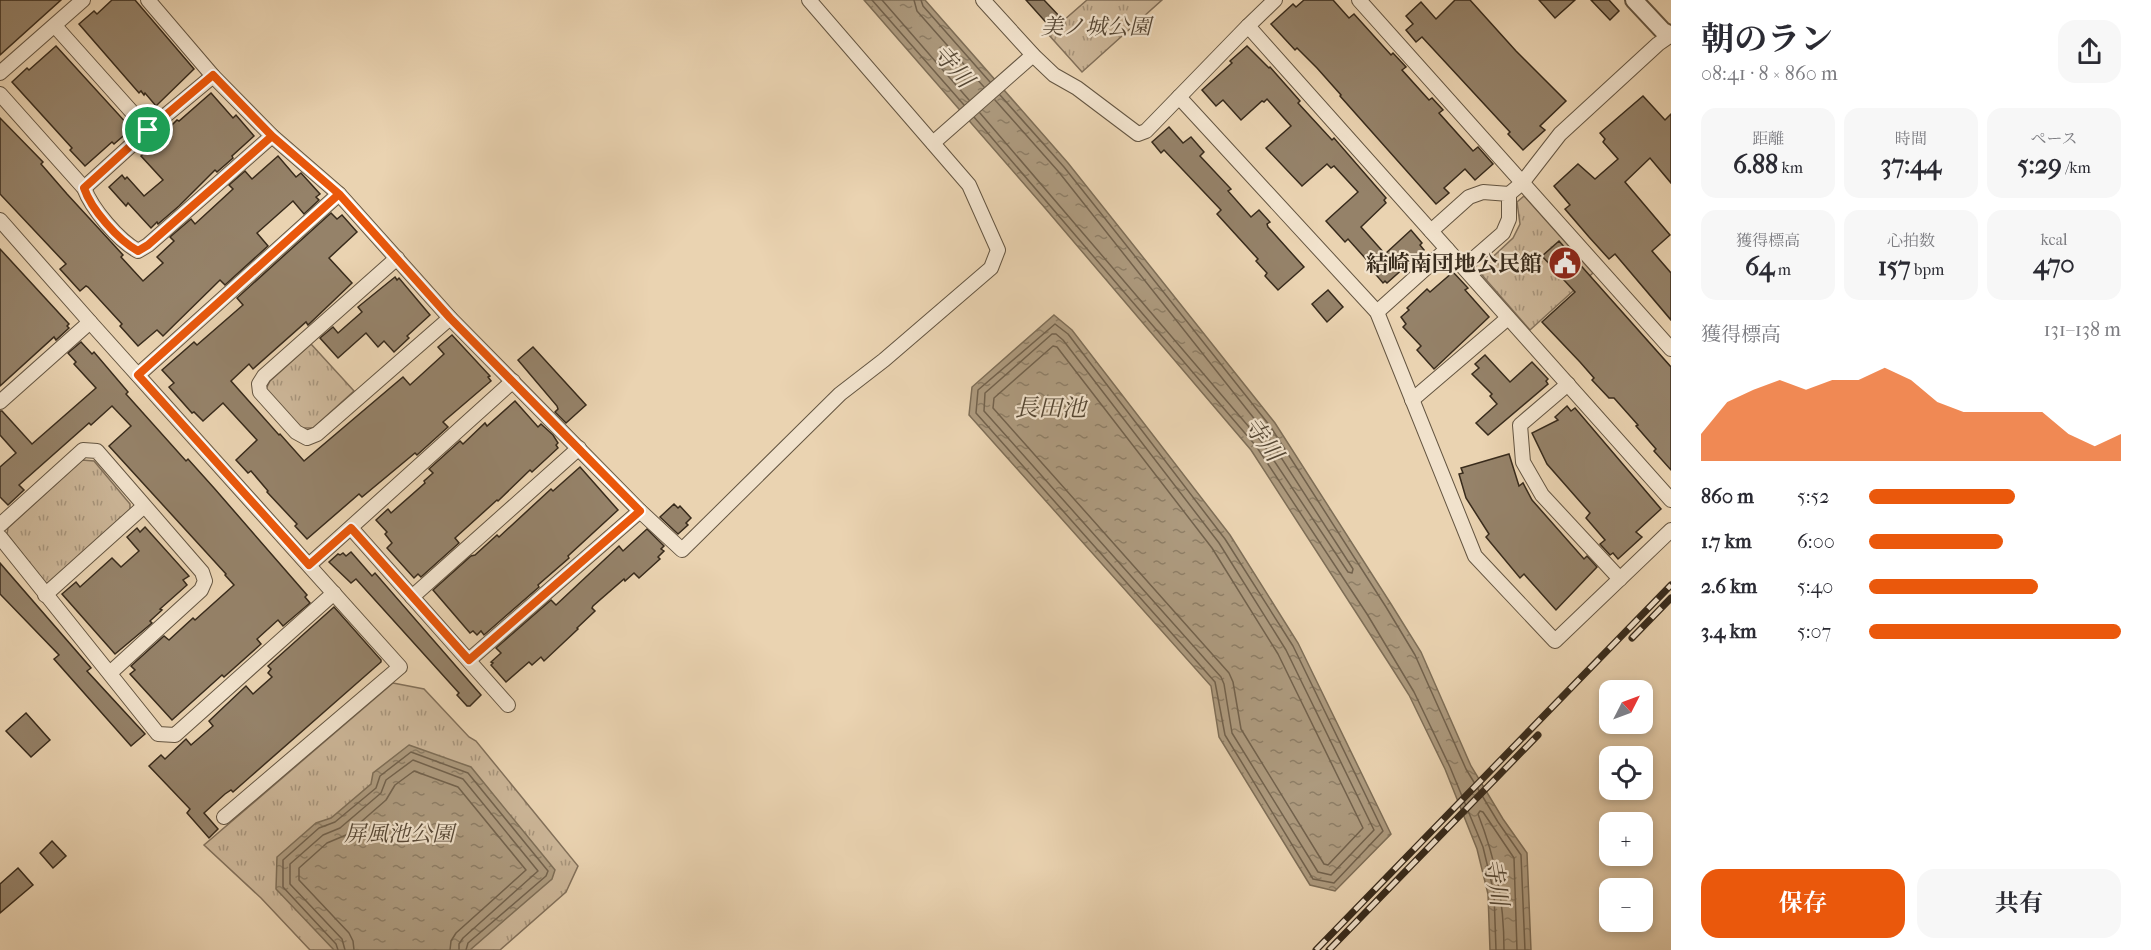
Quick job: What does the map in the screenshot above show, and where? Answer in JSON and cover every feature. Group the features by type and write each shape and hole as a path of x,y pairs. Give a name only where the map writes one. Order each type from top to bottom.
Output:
{"street":[{"path":"0,73 83,0"},
{"path":"148,0 213,75 272,136 339,194 450,318 640,511 682,550 840,394 884,360 991,268 998,250 969,185 937,139 808,0"},
{"path":"983,0 1029,58 1077,88 1138,134 1146,131 1272,1"},
{"path":"1359,0 1671,349"},
{"path":"1431,231 1469,197 1483,192 1509,194 1522,183 1560,134 1658,44 1671,35 1663,31 1634,0"},
{"path":"55,26 148,130"},
{"path":"1248,26 1671,500"},
{"path":"937,139 1029,58"},
{"path":"84,188 213,75"},
{"path":"0,94 84,188 89,201 128,245 138,251 148,245 272,136"},
{"path":"1179,97 1377,312 1475,556 1555,640 1671,530"},
{"path":"138,375 339,194"},
{"path":"1464,267 1503,233 1509,219 1509,194"},
{"path":"0,220 400,667 224,817"},
{"path":"1377,312 1447,249"},
{"path":"397,258 264,376 259,384 260,392 274,408 302,435 307,438 317,434 450,318"},
{"path":"1412,400 1508,318"},
{"path":"0,402 90,322"},
{"path":"309,565 513,381"},
{"path":"1568,384 1520,425 1522,462 1542,495 1620,579"},
{"path":"412,597 579,448"},
{"path":"0,525 83,450 97,451 201,572 205,581 201,590 110,673"},
{"path":"45,595 143,507"},
{"path":"469,660 640,511"},
{"path":"351,528 508,705"},
{"path":"0,537 158,734 175,735 334,593"}],"green space":[{"name":"美ノ城公園","path":"1087,0 1162,0 1082,72 1048,34"},
{"path":"1524,196 1593,273 1530,330 1481,274 1481,268 1513,238 1520,224 1517,202"},
{"path":"311,344 354,391 313,428 301,428 266,389 270,381"},
{"path":"82,460 94,461 130,504 130,513 58,578 46,584 7,534 8,528"},
{"name":"屏風池公園","path":"393,683 424,689 469,737 476,741 578,866 566,892 500,950 310,950 261,898 204,845"}],"water":[{"name":"寺川","path":"864,0 925,0 1068,163 1275,423 1421,652 1471,766 1527,853 1531,950 1490,950 1488,894 1477,849 1445,769 1409,695 1251,450"},
{"name":"長田池","path":"1054,315 1072,330 1230,535 1298,643 1391,834 1335,891 1310,885 1219,737 1211,686 969,415 972,387"},
{"name":"屏風池公園","path":"409,745 471,767 555,870 552,879 470,950 334,950 276,889 277,857 316,823 331,818 371,784 373,773"}],"building":[{"path":"0,0 61,0 0,55"},
{"path":"112,0 135,0 194,69 156,106 145,93 144,95 141,91 139,93 79,24 94,11 97,14"},
{"path":"1026,0 1044,0 1061,18 1051,28"},
{"path":"1304,0 1333,0 1349,18 1354,14 1391,55 1393,53 1406,67 1402,70 1429,100 1432,98 1443,110 1439,113 1473,151 1478,147 1493,164 1475,180 1465,169 1444,188 1449,193 1436,204 1317,68 1297,48 1295,50 1271,24 1293,4 1296,7"},
{"path":"1455,0 1470,0 1566,101 1540,126 1545,130 1523,150 1508,134 1510,132 1422,37 1416,42 1406,30 1413,24 1406,16 1421,2 1436,19"},
{"path":"1539,0 1575,0 1555,18"},
{"path":"1591,0 1609,0 1619,11 1610,20"},
{"path":"56,46 130,127 127,129 129,131 114,144 112,142 85,166 70,150 72,148 12,82"},
{"path":"1247,46 1270,67 1300,101 1298,103 1332,140 1334,138 1386,198 1384,200 1386,203 1361,227 1385,254 1411,230 1422,243 1420,245 1424,250 1387,283 1385,281 1383,283 1372,270 1374,268 1348,239 1345,242 1326,221 1358,192 1334,166 1331,168 1327,164 1302,186 1266,148 1291,126 1267,99 1241,120 1223,100 1216,106 1202,90"},
{"path":"211,93 233,118 236,115 254,136 232,156 233,158 217,172 215,170 179,206 151,228 128,203 126,206 109,187 122,175 125,179 127,177 144,196 163,180 141,156 177,120 179,121"},
{"path":"1643,96 1665,120 1671,114 1671,183 1650,158 1625,182 1670,235 1652,251 1671,273 1671,320 1615,254 1609,259 1589,237 1565,209 1570,205 1554,186 1578,164 1595,179 1618,159 1603,142 1605,139 1600,133"},
{"path":"0,118 43,162 41,164 123,255 121,257 143,281 163,263 157,257 174,241 170,237 191,219 195,224 233,189 229,185 245,171 252,179 278,156 296,177 301,173 320,194 316,197 319,200 304,214 293,201 257,233 268,246 225,285 220,280 163,336 157,330 138,346 120,326 122,324 88,287 80,291 60,269 66,264 0,194"},
{"path":"1169,127 1183,143 1191,137 1204,152 1200,156 1231,189 1228,191 1251,217 1259,210 1270,222 1267,224 1268,227 1304,267 1278,290 1265,276 1267,273 1256,261 1258,259 1217,214 1221,210 1164,150 1161,153 1152,142"},
{"path":"331,213 337,219 342,215 357,232 329,258 352,283 308,325 306,322 253,369 249,364 231,381 279,435 304,461 403,377 410,385 444,354 438,347 452,335 490,376 488,377 491,381 443,422 448,427 417,455 415,453 362,497 359,494 307,539 295,526 297,524 251,471 248,473 236,460 257,440 223,403 203,421 194,412 192,413 169,387 174,383 162,370 194,342 197,345 243,305 237,298"},
{"path":"1559,241 1671,367 1671,470 1654,451 1656,449 1636,426 1638,425 1614,398 1609,398 1592,380 1594,378 1542,322 1575,292 1542,256"},
{"path":"0,249 69,324 67,326 69,328 56,340 54,337 0,386"},
{"path":"1453,272 1468,288 1465,290 1489,317 1434,369 1417,350 1421,346 1403,327 1406,324 1401,317 1427,289 1430,292"},
{"path":"395,277 397,280 399,278 430,315 407,336 409,338 394,352 384,341 378,347 366,333 338,358 320,338 333,327 338,333 362,312 358,307"},
{"path":"1328,290 1343,307 1327,322 1312,304"},
{"path":"81,342 92,354 94,352 128,392 126,394 186,461 188,459 214,488 307,595 305,597 310,603 283,626 278,620 257,639 261,644 172,720 130,674 135,670 131,666 164,636 169,640 193,618 195,620 234,585 109,446 131,426 112,406 91,425 89,423 19,485 24,490 8,505 0,497 0,467 16,453 0,435 0,411 32,444 96,388 74,364 76,362 68,353"},
{"path":"533,347 586,405 566,423 555,412 558,409 557,406 518,360"},
{"path":"1485,355 1510,382 1532,362 1548,379 1546,381 1548,384 1488,435 1476,423 1497,404 1490,396 1492,394 1472,374 1479,368 1475,364"},
{"path":"515,401 538,427 541,424 553,435 558,448 532,472 530,470 455,538 459,543 421,577 418,574 414,578 387,548 392,543 385,534 387,532 376,520 388,509 391,513 425,483 424,481 433,473 429,469 460,441 463,444 485,423 487,426"},
{"path":"1567,406 1571,411 1575,408 1661,509 1636,532 1642,537 1618,559 1613,553 1610,555 1600,544 1605,540 1586,518 1590,513 1547,464 1532,433 1558,420 1555,417"},
{"path":"1509,454 1519,486 1523,483 1532,500 1584,559 1587,556 1597,567 1556,610 1524,574 1520,578 1486,537 1489,534 1466,498 1459,474 1463,473 1461,468"},
{"path":"580,467 618,510 538,585 539,587 484,635 481,631 477,635 473,631 470,633 433,590"},
{"path":"674,504 678,508 680,506 691,518 686,523 688,525 678,534 660,517"},
{"path":"145,527 189,576 183,580 187,585 160,609 162,610 150,621 152,623 115,654 62,594 76,582 80,587 112,558 121,567 139,551 127,537 137,528 140,532"},
{"path":"647,529 664,546 661,549 664,551 658,557 660,559 639,578 634,573 625,581 624,579 593,606 595,611 544,661 541,657 532,665 529,662 506,682 491,665 493,663 491,662 501,653 496,648 551,600 556,605 619,546 623,551"},
{"path":"351,552 372,576 375,573 481,695 470,706 467,706 457,695 459,693 356,579 351,583 329,562 338,554 343,553 346,556"},
{"path":"0,563 91,668 87,671 145,734 131,746 54,659 59,655 0,594"},
{"path":"334,607 381,662 233,792 231,790 225,794 204,813 218,829 209,838 187,813 190,809 149,766 161,755 165,759 186,739 191,745 213,726 209,721 246,686 253,694 272,677 268,673 271,669 268,666"},
{"path":"26,713 50,740 31,757 6,731"},
{"path":"52,841 66,856 53,868 40,853"},
{"path":"18,868 33,885 0,913 0,884"}],"railway":[{"path":"1316,950 1671,585"},
{"path":"1632,638 1671,598"},
{"path":"1329,950 1538,735"}],"place":[{"name":"結崎南団地公民館","path":"1565,263"}],"route":[{"path":"148,130 84,188 89,201 128,245 138,251 148,245 272,136 339,194 450,318 640,511 469,660 351,528 309,565 138,375 339,194 272,136 213,75 148,130"}]}
